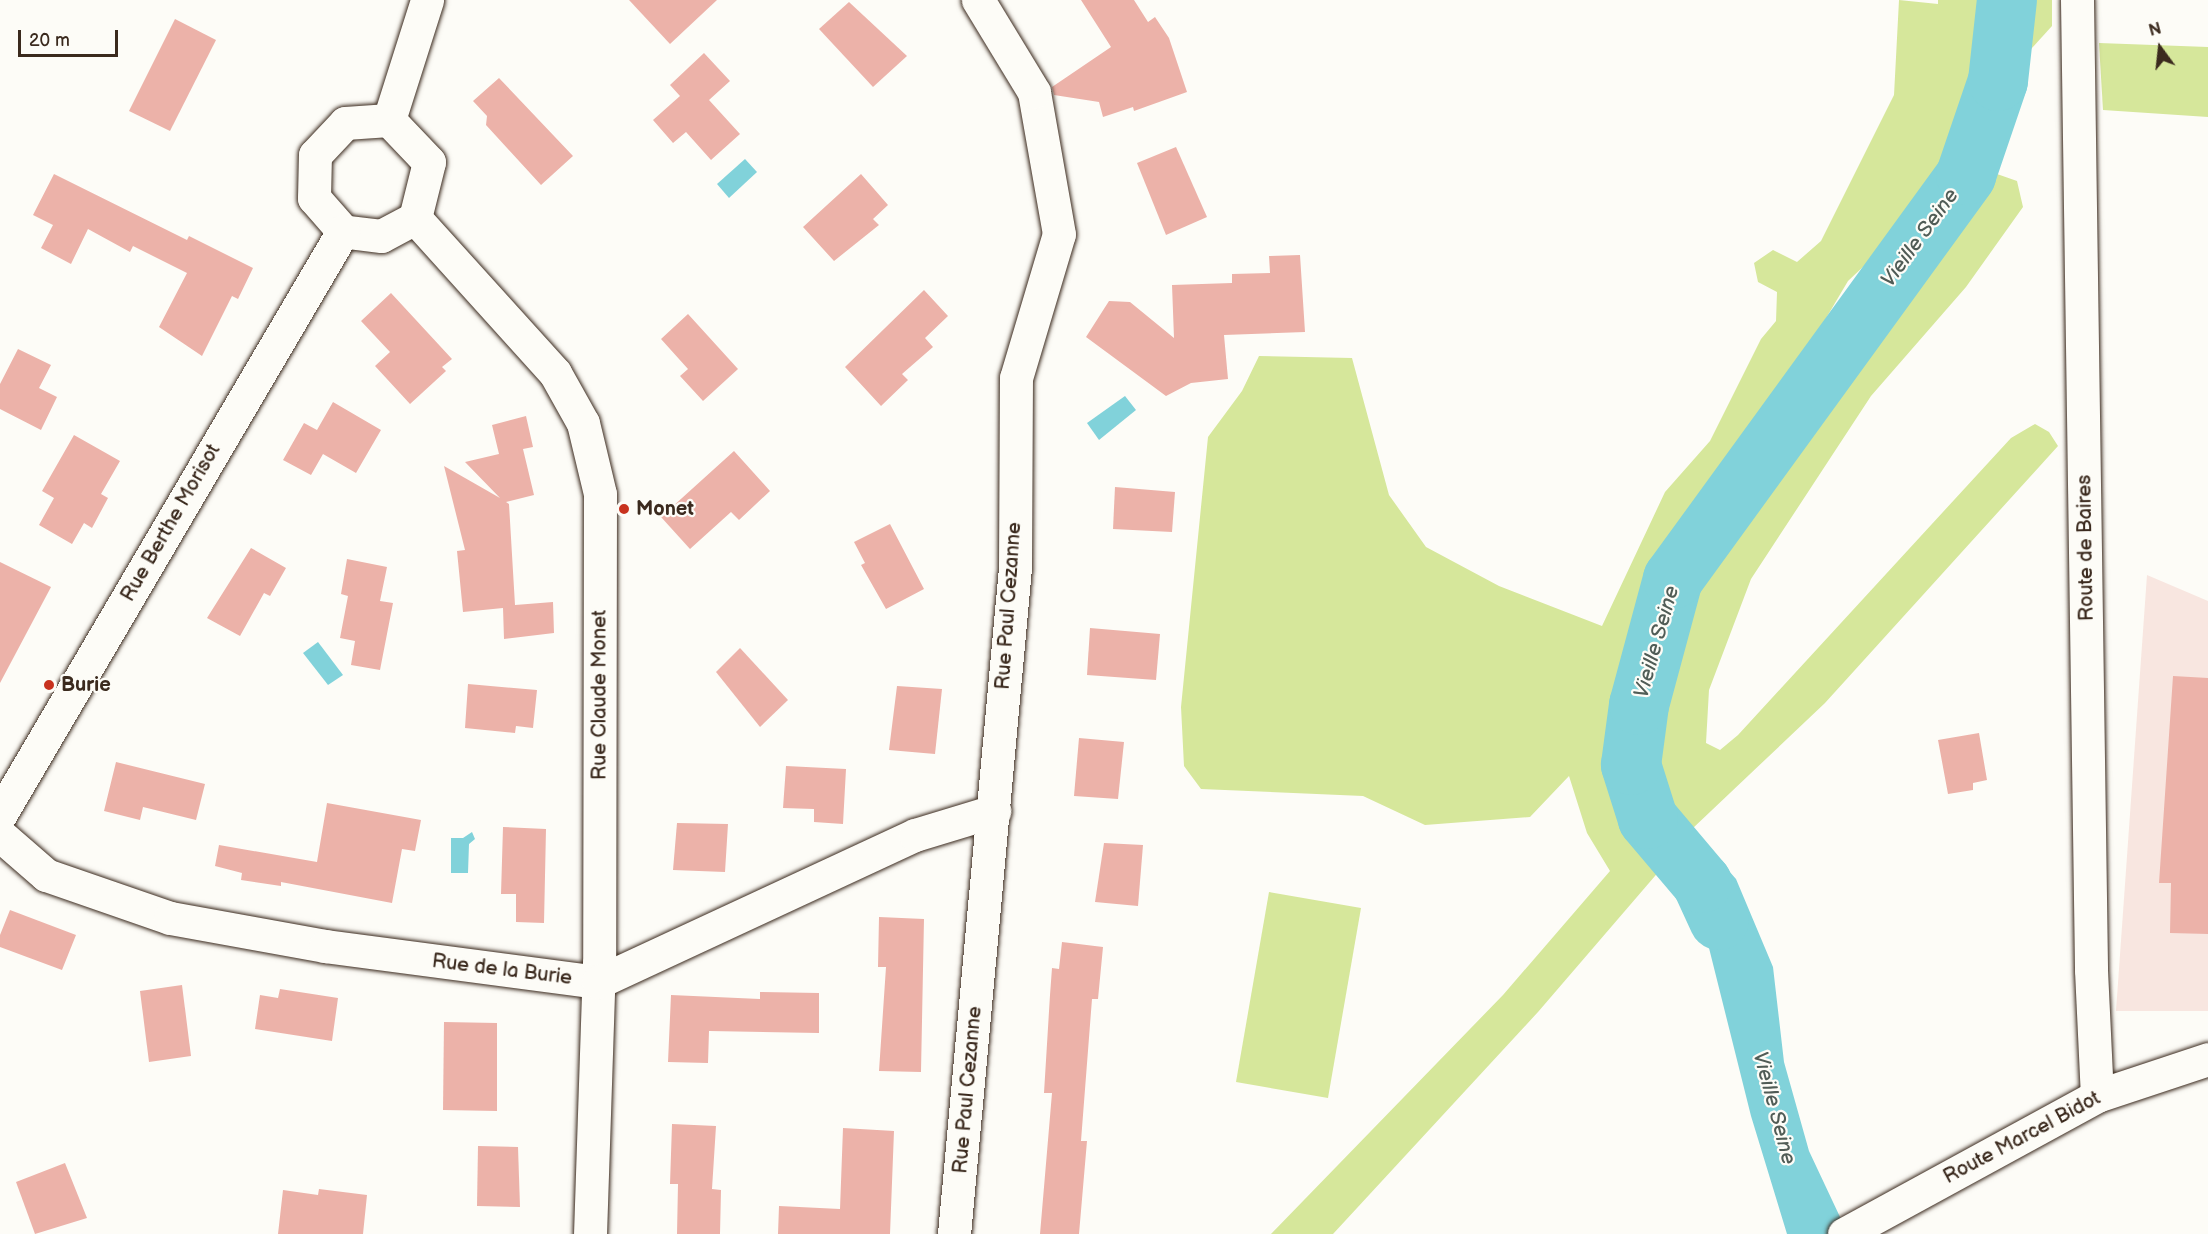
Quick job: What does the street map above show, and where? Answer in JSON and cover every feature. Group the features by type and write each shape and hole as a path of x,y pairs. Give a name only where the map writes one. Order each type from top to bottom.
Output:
{"street":[{"path":"389,120 427,0"},
{"name":"Rue Paul Cezanne","path":"954,1234 1015,567 1016,378 1059,234 1034,92 978,0"},
{"name":"Route de Baires","path":"2077,0 2091,970 2097,1096"},
{"path":"389,120 429,162 415,218 381,236 343,231 314,198 315,155 345,123 389,120"},
{"name":"Rue Claude Monet","path":"415,218 555,373 583,423 600,494 598,982 590,1234"},
{"name":"Rue Berthe Morisot","path":"0,814 343,231"},
{"name":"Rue de la Burie","path":"0,835 46,875 170,918 325,946 598,982 915,835 994,811"},
{"name":"Route Marcel Bidot","path":"1858,1226 2097,1096 2208,1059"}],"shaded area":[{"path":"2147,575 2208,601 2208,1011 2116,1011"}],"green space":[{"path":"1899,0 1938,4 1938,0 1998,0 1972,120 1933,201 1848,281 1780,396 1681,537 1628,664 1615,757 1621,807 1661,869 1538,1012 1333,1234 1271,1234 1503,995 1610,871 1587,833 1569,776 1530,817 1425,825 1363,796 1201,789 1184,766 1181,707 1208,437 1242,391 1259,356 1352,358 1389,495 1426,547 1499,586 1602,626 1665,492 1710,441 1761,339 1776,321 1777,292 1758,282 1754,263 1773,250 1797,262 1821,241 1894,95"},
{"path":"2022,0 2052,0 2052,26 2013,69"},
{"path":"2099,43 2208,47 2208,117 2103,110"},
{"path":"1997,174 2017,181 2023,207 1966,287 1871,396 1751,579 1709,690 1706,743 1720,750 1738,735 2011,438 2035,424 2049,432 2058,446 1825,703 1692,829 1659,797 1648,774 1648,722 1702,581 1837,385"},
{"path":"1269,892 1361,908 1328,1098 1236,1082"}],"water":[{"path":"745,159 757,172 729,198 717,184"},
{"path":"1125,396 1136,410 1099,440 1087,423"},
{"path":"318,642 343,675 328,685 303,653"},
{"path":"1692,829 1736,879 1773,967 1784,1062 1809,1151 1848,1234 1787,1234 1751,1116 1709,948 1694,915 1661,869"},
{"path":"472,832 475,839 469,844 468,873 451,873 451,838 463,838"}],"building":[{"path":"629,0 717,0 670,44"},
{"path":"1081,0 1134,0 1148,22 1155,17 1169,38 1187,92 1134,111 1133,107 1103,117 1099,102 1054,95 1052,87 1111,47"},
{"path":"849,2 907,56 873,87 819,29"},
{"path":"175,19 216,40 170,131 129,111"},
{"path":"704,53 730,81 709,100 740,134 711,160 686,132 673,143 653,120 680,96 670,85"},
{"path":"499,78 573,156 541,185 486,125 487,116 473,101"},
{"path":"1176,147 1207,217 1166,235 1137,163"},
{"path":"54,174 187,240 189,236 253,268 238,299 232,296 202,356 159,327 187,273 133,246 130,252 88,229 71,264 41,248 53,225 33,215"},
{"path":"861,174 888,205 873,219 879,225 834,261 803,227"},
{"path":"1300,255 1305,332 1224,335 1228,379 1191,383 1166,396 1086,337 1109,301 1130,302 1174,338 1172,285 1232,283 1232,274 1270,273 1269,256"},
{"path":"924,290 948,316 925,338 933,347 902,374 908,380 881,406 845,367"},
{"path":"391,293 452,359 442,367 446,371 410,404 375,366 390,352 361,321"},
{"path":"688,314 738,369 703,401 680,376 688,369 661,339"},
{"path":"18,349 51,365 39,388 57,397 41,430 0,409 0,384"},
{"path":"333,402 381,430 356,473 323,454 311,475 283,460 304,423 317,430"},
{"path":"526,416 533,447 523,449 534,495 506,502 509,504 515,605 553,602 554,633 504,639 503,608 463,612 457,551 465,550 444,466 500,498 465,462 499,454 492,425"},
{"path":"74,435 120,461 101,494 108,498 92,528 84,523 72,544 39,525 54,498 42,491"},
{"path":"734,451 770,491 739,520 731,512 690,549 661,517"},
{"path":"1115,487 1175,492 1172,532 1113,529"},
{"path":"890,524 924,589 886,609 861,565 865,563 854,542"},
{"path":"251,548 286,568 270,596 264,593 240,636 207,618"},
{"path":"347,559 387,567 380,601 393,603 380,670 351,665 355,641 340,638 348,596 341,594"},
{"path":"0,562 51,587 0,683"},
{"path":"1090,628 1160,634 1156,680 1087,675"},
{"path":"740,648 788,700 760,727 716,672"},
{"path":"2173,676 2208,678 2208,934 2170,933 2171,883 2159,883"},
{"path":"468,684 537,690 533,728 516,726 515,733 465,728"},
{"path":"897,686 942,689 935,754 889,750"},
{"path":"1979,733 1987,780 1973,783 1973,790 1948,794 1938,740"},
{"path":"1079,738 1124,742 1118,799 1074,796"},
{"path":"116,762 205,784 196,820 143,807 140,820 104,811"},
{"path":"786,766 846,769 843,824 814,822 814,809 783,808"},
{"path":"327,803 421,820 415,851 402,849 392,903 281,882 281,886 241,880 242,873 215,866 219,845 317,862"},
{"path":"677,823 728,824 725,872 673,870"},
{"path":"503,827 546,829 544,923 516,922 516,894 501,894"},
{"path":"1104,843 1143,845 1138,906 1095,902"},
{"path":"10,910 76,935 62,970 0,947 0,935"},
{"path":"879,917 924,919 921,1072 879,1071 886,967 878,967"},
{"path":"1062,942 1103,947 1098,999 1092,999 1081,1141 1087,1141 1079,1234 1040,1234 1052,1093 1044,1093 1052,968 1059,969"},
{"path":"182,985 191,1056 149,1062 140,991"},
{"path":"280,989 338,998 332,1041 255,1029 260,995 278,998"},
{"path":"760,992 819,993 819,1033 709,1031 708,1063 668,1062 671,995 760,999"},
{"path":"444,1022 497,1023 497,1111 443,1110"},
{"path":"672,1124 716,1126 712,1189 721,1190 720,1234 677,1234 678,1184 670,1184"},
{"path":"843,1128 894,1131 890,1234 778,1234 779,1206 840,1209"},
{"path":"478,1146 518,1147 520,1207 477,1206"},
{"path":"65,1163 87,1218 35,1234 16,1182"},
{"path":"319,1189 367,1195 363,1234 278,1234 283,1190 318,1195"}],"waterway":[{"name":"Vieille Seine","path":"1719,920 1702,883 1648,819 1631,765 1639,705 1673,579 1966,175 1998,81 2007,0"}],"place":[{"name":"Monet","path":"624,509"},
{"name":"Burie","path":"49,685"}]}
